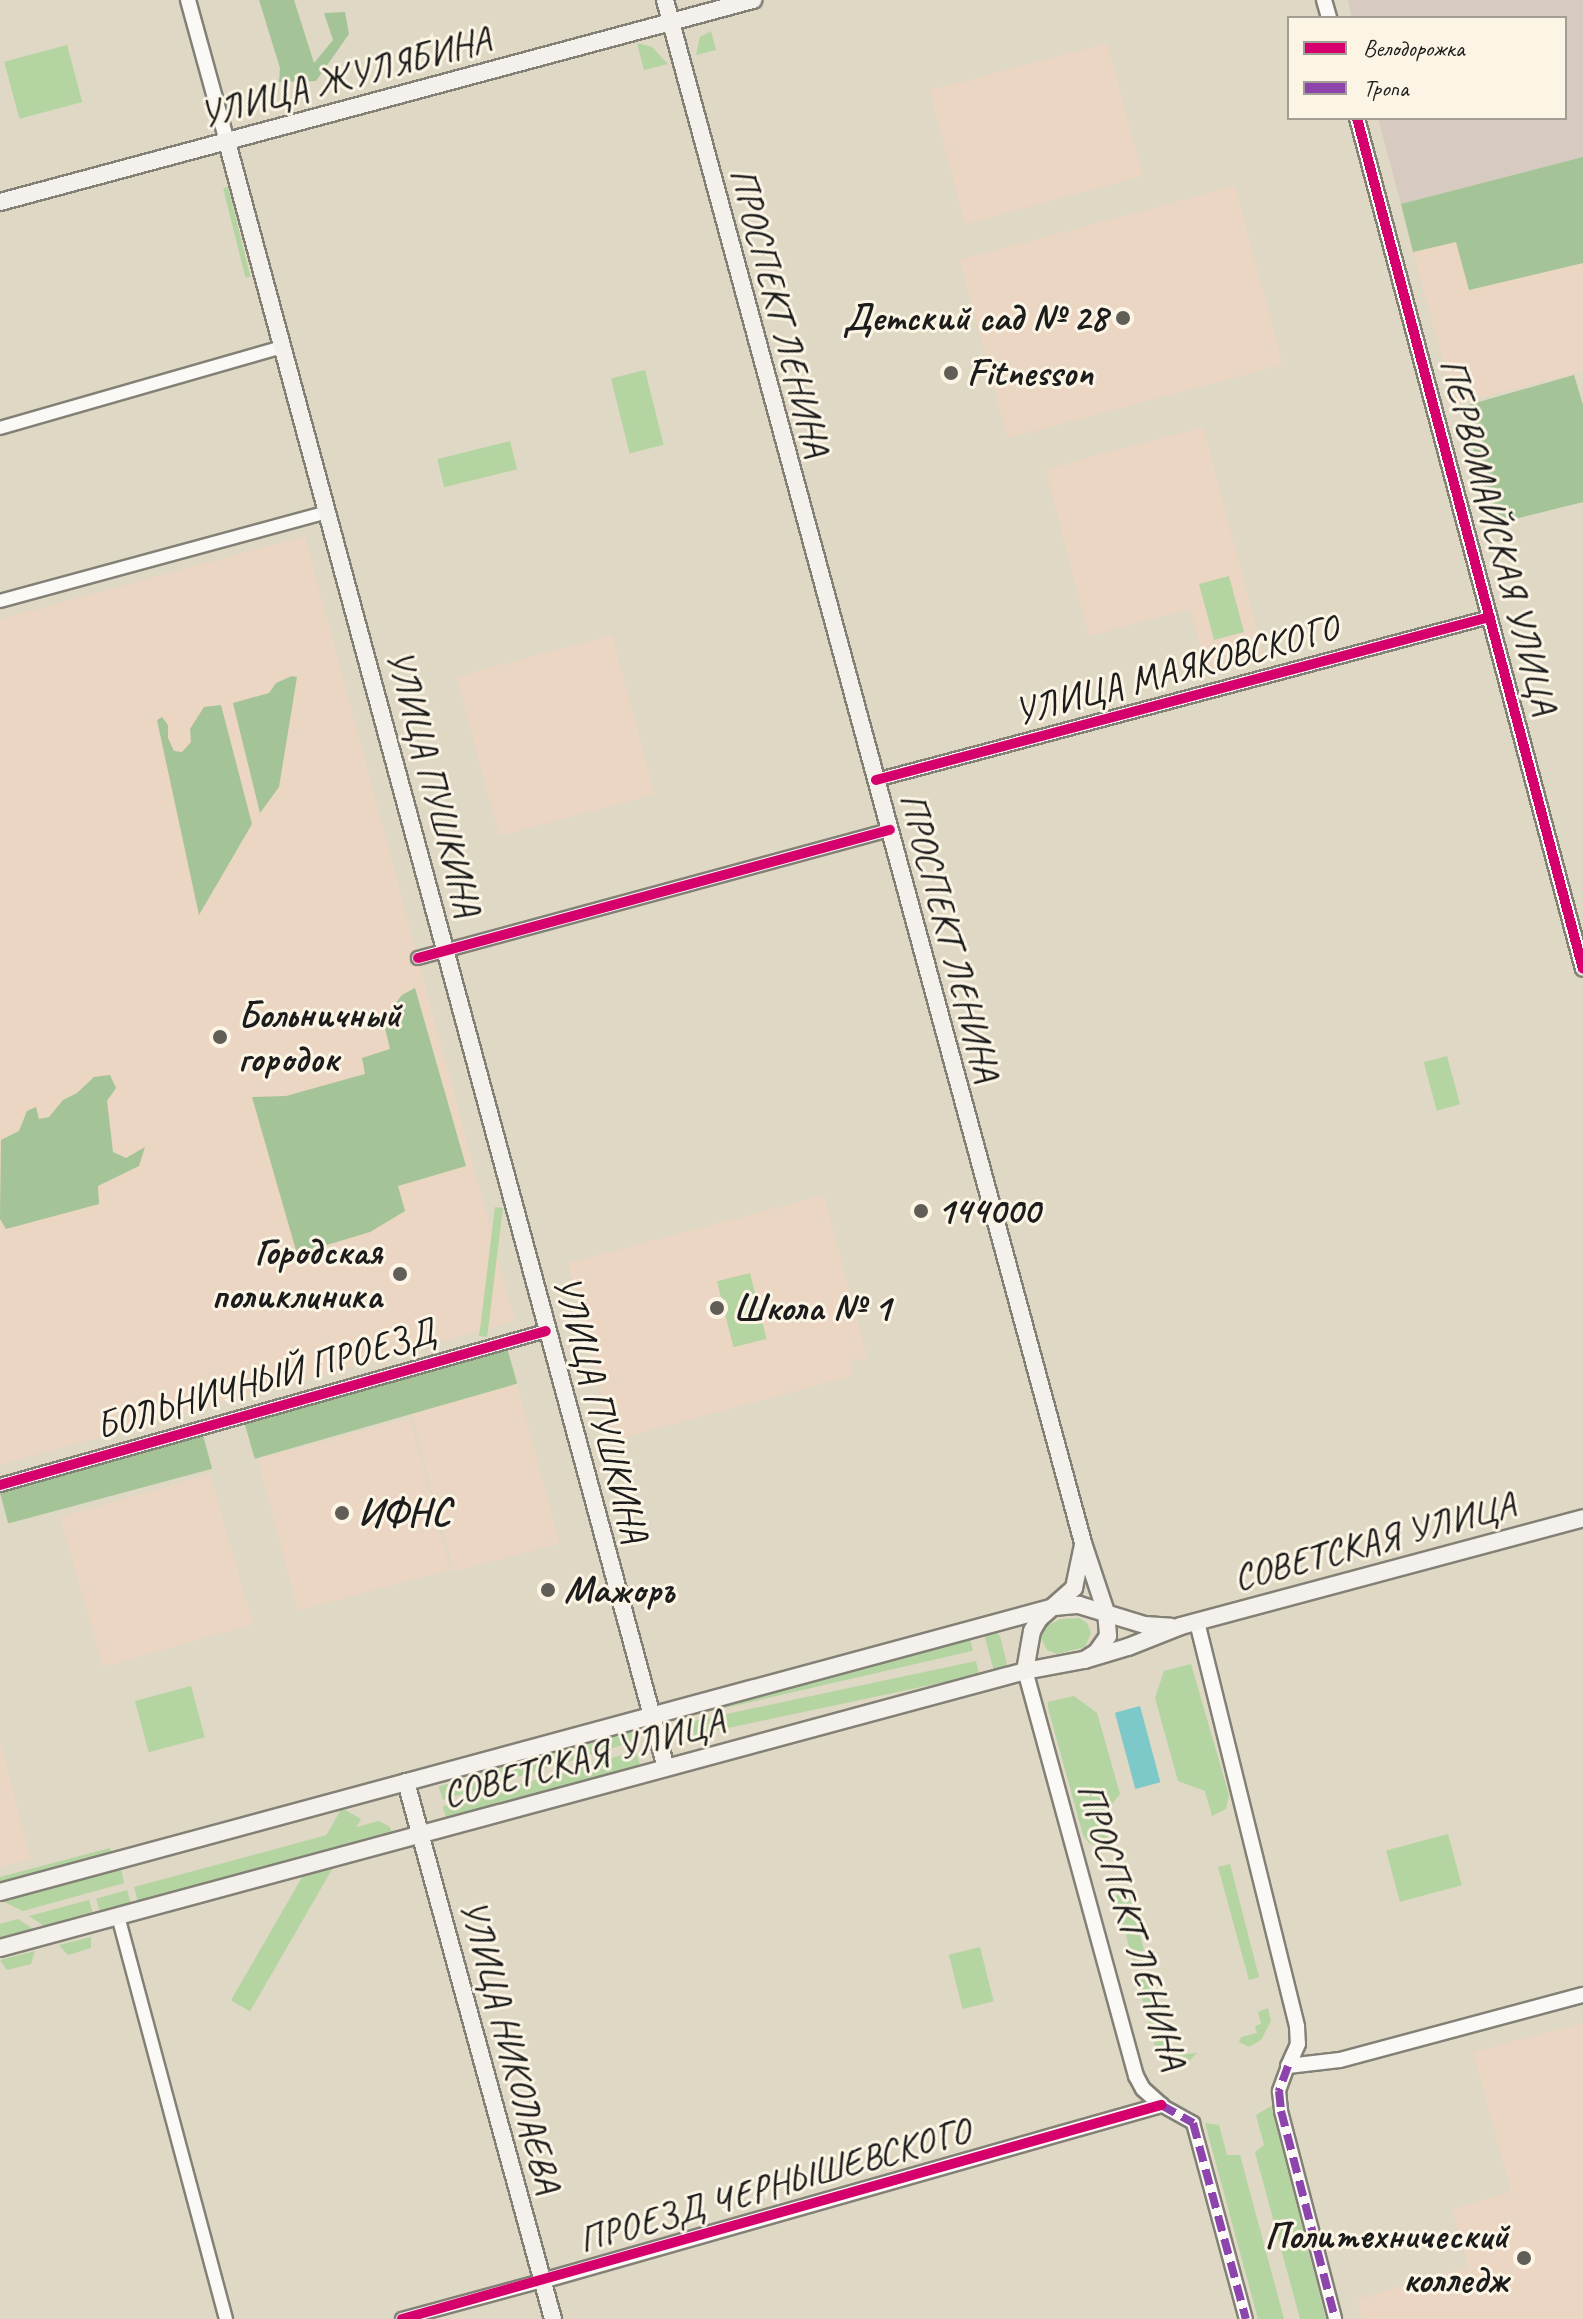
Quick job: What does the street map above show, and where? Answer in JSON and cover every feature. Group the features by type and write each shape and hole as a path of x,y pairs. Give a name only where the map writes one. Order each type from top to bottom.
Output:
{"main road":[{"name":"ПРОСПЕКТ ЛЕНИНА","path":"665,0 1083,1543 1106,1612 1108,1636 1097,1652 1084,1660"},
{"name":"УЛИЦА ЖУЛЯБИНА","path":"0,202 753,0"},
{"name":"УЛИЦА ПУШКИНА","path":"227,142 666,1768"},
{"name":"СОВЕТСКАЯ УЛИЦА","path":"0,1948 1025,1671 1084,1660 1189,1624 1583,1518"},
{"name":"ПРОСПЕКТ ЛЕНИНА","path":"1025,1671 1032,1631 1039,1619 1074,1588 1083,1543"},
{"path":"1054,1607 1079,1605 1106,1612"},
{"name":"СОВЕТСКАЯ УЛИЦА","path":"0,1892 1054,1607"},
{"name":"СОВЕТСКАЯ УЛИЦА","path":"1106,1612 1145,1625 1189,1624"},
{"path":"1032,1631 1034,1648 1052,1666"},
{"name":"УЛИЦА НИКОЛАЕВА","path":"406,1782 553,2319"}],"street":[{"name":"УЛИЦА ПУШКИНА","path":"188,0 227,142"},
{"name":"ПЕРВОМАЙСКАЯ УЛИЦА","path":"1358,120 1583,969"},
{"path":"0,428 282,347"},
{"path":"0,601 328,512"},
{"name":"УЛИЦА МАЯКОВСКОГО","path":"876,780 1490,617"},
{"path":"418,958 890,830"},
{"name":"БОЛЬНИЧНЫЙ ПРОЕЗД","path":"0,1485 546,1331"},
{"path":"1189,1624 1297,2027 1298,2044 1279,2091 1281,2111 1335,2319"},
{"name":"ПРОСПЕКТ ЛЕНИНА","path":"1025,1671 1136,2076 1143,2089 1161,2105 1193,2123 1246,2319"},
{"path":"118,1916 226,2319"},
{"path":"1288,2066 1340,2060 1583,1995"},
{"name":"ПРОЕЗД ЧЕРНЫШЕВСКОГО","path":"402,2319 1161,2105"}],"shaded area":[{"path":"1348,0 1583,0 1583,157 1401,204 1379,120 1567,120 1567,16 1352,16"},
{"path":"1107,43 1143,176 965,224 929,91"},
{"name":"Детский сад № 28","path":"1235,186 1283,365 1008,438 960,260"},
{"path":"1457,242 1469,290 1583,263 1583,371 1455,404 1413,252"},
{"path":"1203,427 1265,660 1208,675 1190,609 1089,636 1045,469"},
{"name":"Больничный городок","path":"305,536 515,1321 0,1465 0,619"},
{"path":"612,635 655,794 499,836 456,677"},
{"name":"Школа № 1","path":"824,1195 867,1357 849,1362 852,1376 614,1440 568,1263"},
{"path":"517,1384 560,1543 453,1572 411,1412"},
{"path":"410,1418 451,1570 298,1611 257,1459"},
{"path":"210,1474 253,1624 103,1667 60,1517"},
{"path":"0,1741 31,1859 0,1867"},
{"path":"1583,2023 1583,2319 1362,2319 1357,2299 1468,2267 1452,2209 1511,2192 1473,2052"}],"green space":[{"path":"259,0 294,0 314,63 333,40 324,13 345,12 349,34 316,81 279,82 280,68"},
{"path":"711,31 716,50 696,55 700,37"},
{"path":"637,43 652,47 668,64 644,70"},
{"path":"67,45 82,102 19,119 4,62"},
{"path":"1583,157 1583,263 1469,290 1456,242 1413,252 1401,204"},
{"path":"228,187 250,276 245,277 223,188"},
{"path":"645,370 664,445 630,453 611,378"},
{"path":"1574,375 1583,405 1583,502 1495,524 1461,407"},
{"path":"510,441 517,469 444,487 437,459"},
{"path":"1229,576 1244,632 1214,640 1199,584"},
{"path":"297,677 279,787 260,813 233,703 269,693 276,683"},
{"path":"221,705 252,824 199,915 157,720 162,717 168,725 168,738 174,751 182,752 191,742 190,729 204,707"},
{"path":"415,988 466,1166 398,1186 405,1211 370,1232 297,1254 252,1097 286,1096 365,1074 362,1058 390,1049 383,1020 402,995"},
{"path":"1447,1056 1460,1104 1437,1111 1424,1062"},
{"path":"110,1075 116,1088 107,1101 113,1152 126,1158 145,1147 139,1166 98,1186 99,1204 6,1229 0,1219 1,1140 19,1131 27,1111 36,1107 39,1119 49,1117 63,1100 77,1093 94,1077"},
{"path":"495,1207 503,1208 487,1337 479,1336"},
{"path":"750,1273 766,1339 733,1347 717,1281"},
{"path":"507,1348 517,1384 255,1459 245,1423"},
{"path":"203,1435 212,1469 8,1523 0,1489"},
{"path":"1079,1618 1087,1623 1091,1633 1085,1647 1057,1654 1047,1650 1041,1638 1046,1626 1061,1619"},
{"path":"996,1632 1000,1636 1007,1665 994,1671 984,1634"},
{"path":"970,1638 973,1651 678,1719 675,1706"},
{"path":"976,1661 979,1675 683,1738 680,1724"},
{"path":"1191,1664 1229,1795 1226,1809 1212,1816 1205,1791 1178,1781 1155,1698 1164,1671"},
{"path":"191,1686 205,1737 149,1752 135,1701"},
{"path":"1074,1696 1097,1713 1120,1794 1102,1817 1110,1845 1102,1847 1089,1843 1083,1835 1048,1708 1048,1702"},
{"path":"630,1728 634,1741 443,1800 439,1786"},
{"path":"636,1751 640,1765 447,1821 443,1806"},
{"path":"342,1808 361,1819 250,2011 231,2000"},
{"path":"379,1821 390,1827 392,1834 138,1903 134,1887"},
{"path":"1448,1834 1462,1885 1400,1902 1386,1851"},
{"path":"110,1848 111,1852 0,1882 0,1877"},
{"path":"1230,1864 1259,1977 1249,1980 1218,1867"},
{"path":"121,1869 124,1883 23,1911 2,1901"},
{"path":"127,1890 131,1904 100,1913 96,1899"},
{"path":"1128,1892 1144,1950 1138,1953 1142,1967 1135,1969 1115,1896"},
{"path":"89,1900 93,1914 44,1926 29,1916"},
{"path":"18,1919 33,1929 0,1938 0,1924"},
{"path":"91,1937 91,1948 68,1955 59,1945"},
{"path":"980,1947 994,2001 962,2009 949,1955"},
{"path":"35,1951 31,1964 7,1970 0,1960"},
{"path":"1151,1976 1170,2049 1175,2048 1177,2055 1197,2053 1188,2062 1176,2062 1156,2050 1137,1980"},
{"path":"1268,2008 1271,2021 1261,2040 1249,2047 1239,2042 1241,2037 1257,2033 1255,2026 1261,2024 1258,2012"},
{"path":"1271,2106 1326,2319 1300,2319 1255,2152 1264,2145 1256,2115"},
{"path":"1205,2123 1219,2125 1227,2155 1240,2155 1284,2319 1258,2319"}],"water":[{"path":"1140,1706 1160,1782 1135,1789 1115,1713"}],"marked path":[{"path":"1288,2066 1279,2091 1281,2111 1335,2319"},
{"path":"1161,2105 1193,2123 1246,2319"}],"cycle path":[{"path":"1358,120 1583,969"},
{"path":"876,780 1490,617"},
{"path":"418,958 890,830"},
{"path":"0,1485 546,1331"},
{"path":"402,2319 1161,2105"}],"place":[{"name":"Детский сад № 28","path":"1123,318"},
{"name":"Fitnesson","path":"951,373"},
{"name":"Больничный городок","path":"220,1037"},
{"name":"144000","path":"921,1211"},
{"name":"Городская поликлиника","path":"400,1274"},
{"name":"Школа № 1","path":"717,1308"},
{"name":"ИФНС","path":"342,1513"},
{"name":"Мажоръ","path":"548,1590"},
{"name":"Политехнический колледж","path":"1524,2258"}]}
